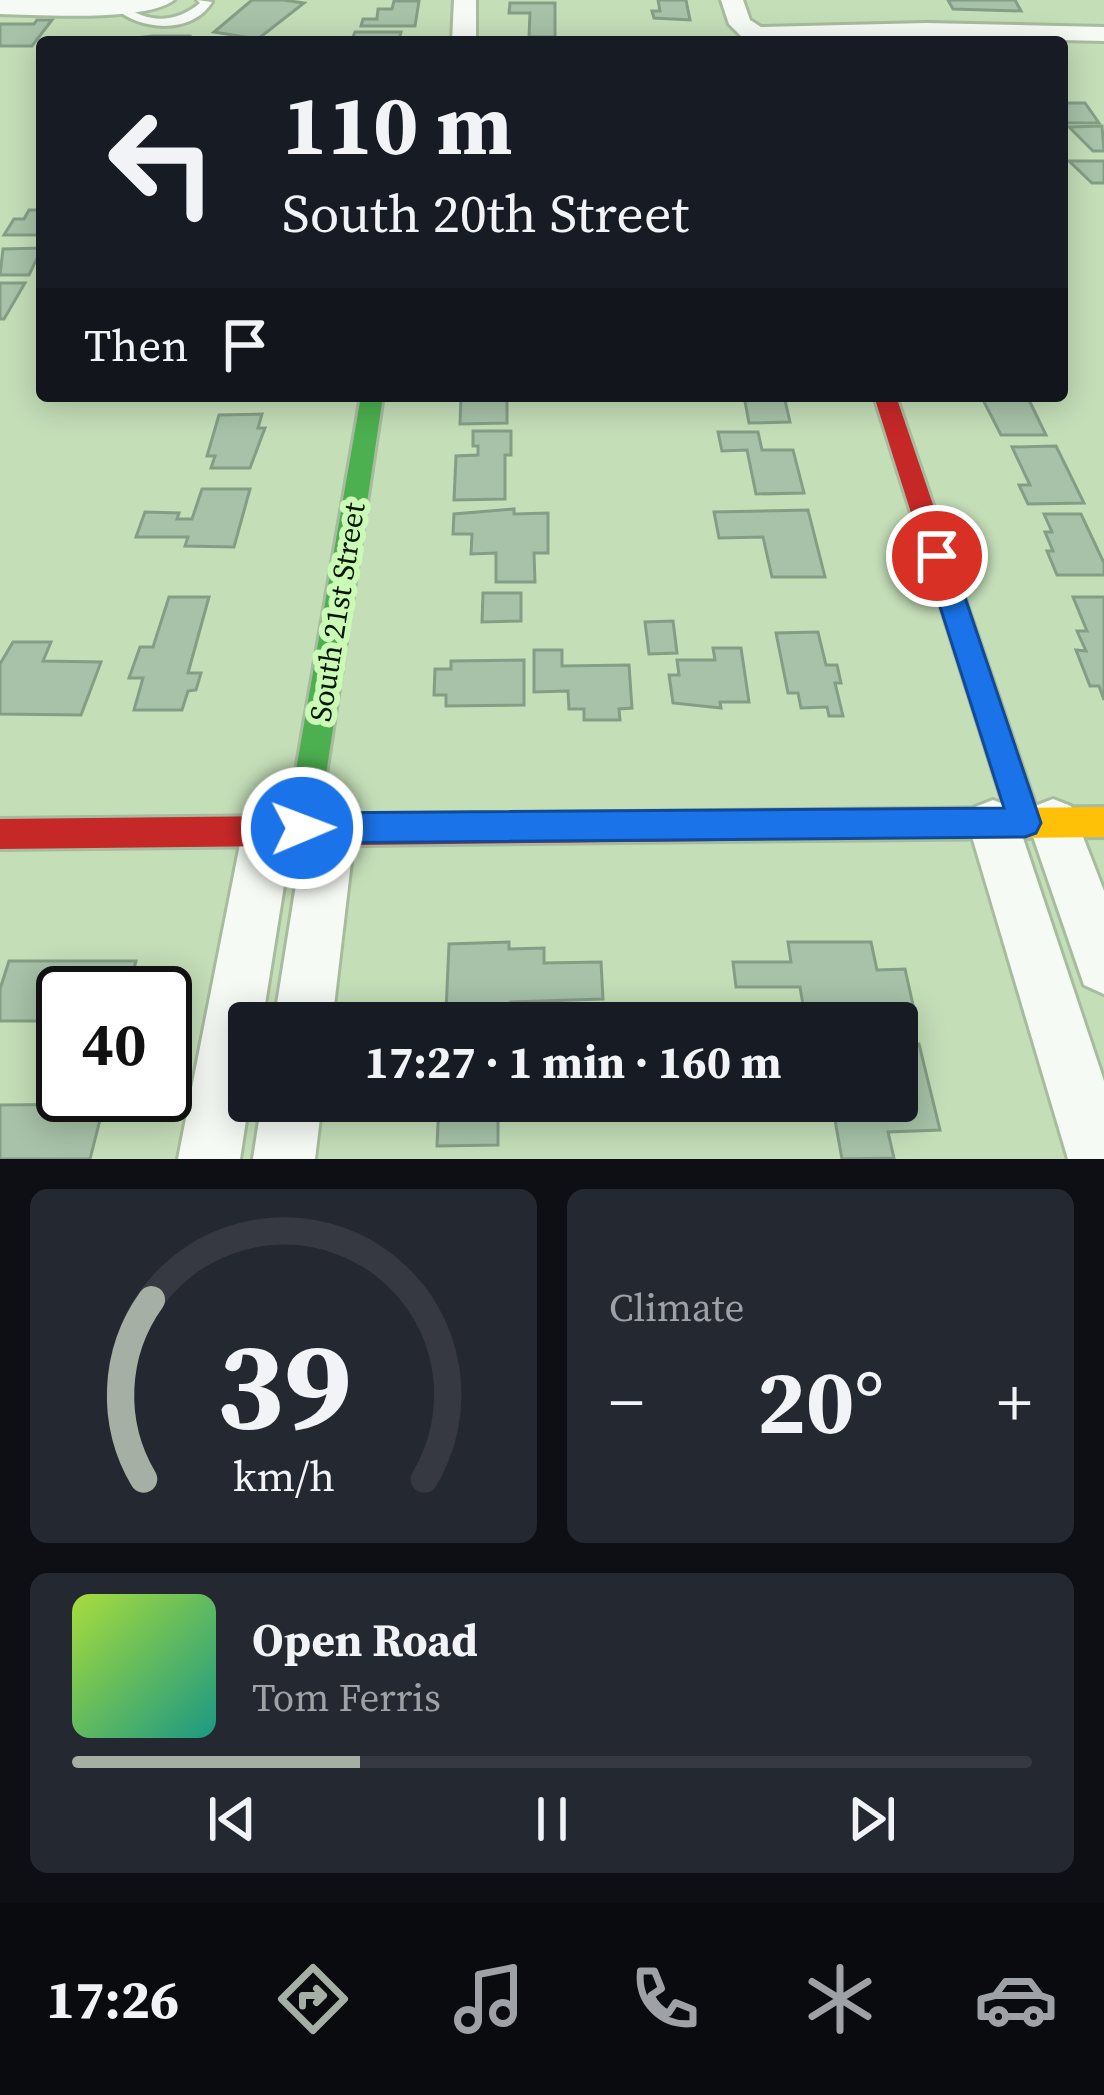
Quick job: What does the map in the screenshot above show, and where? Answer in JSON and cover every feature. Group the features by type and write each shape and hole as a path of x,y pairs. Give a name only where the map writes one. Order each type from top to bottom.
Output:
{"street":[{"path":"0,7 120,7 163,0"},
{"path":"464,36 465,0"},
{"path":"732,0 740,24 755,36"},
{"path":"1072,10 1103,36"},
{"path":"801,36 929,30 1103,36"},
{"name":"South 21st Street","path":"209,1159 300,828 371,402"},
{"path":"887,402 1044,822 1104,966"},
{"path":"0,834 1044,822"},
{"path":"1044,822 1100,1159"},
{"name":"South 21st Street","path":"300,828 303,1002"},
{"path":"284,1159 289,1122"}],"lane":[{"path":"120,7 130,17 171,22 202,9 206,2 202,0"}],"building":[{"path":"252,0 304,3 262,36 214,32"},
{"path":"658,0 686,0 690,20 654,18 652,11 660,11"},
{"path":"948,0 1015,0 1021,11 953,9"},
{"path":"394,1 419,1 415,26 361,26 363,19 377,19 378,9 392,9"},
{"path":"510,3 555,3 555,36 529,36 530,13 509,13"},
{"path":"52,20 32,46 0,46 0,24"},
{"path":"355,32 401,32 400,36 353,36"},
{"path":"1068,103 1085,103 1099,123 1068,123"},
{"path":"1102,126 1104,151 1093,151 1069,127"},
{"path":"1069,161 1104,161 1104,183 1092,183"},
{"path":"29,210 36,210 36,235 4,235 14,219 24,219"},
{"path":"36,248 29,275 0,275 3,249"},
{"path":"0,283 25,283 4,319 0,319"},
{"path":"461,402 507,402 507,423 460,424"},
{"path":"745,402 785,402 790,422 749,423"},
{"path":"984,402 1030,402 1046,435 1001,435"},
{"path":"262,414 258,428 265,428 250,468 211,468 215,456 207,456 219,415"},
{"path":"473,431 511,431 511,455 505,455 505,499 454,500 456,456 478,455"},
{"path":"718,432 758,432 762,450 793,450 804,493 756,494 747,450 722,451"},
{"path":"1056,446 1084,503 1028,504 1019,485 1030,485 1012,447"},
{"path":"202,489 250,489 234,547 185,546 188,537 136,537 145,512 179,513 177,519 192,519"},
{"path":"514,509 514,514 548,513 548,553 534,553 535,582 496,582 496,553 471,554 472,534 453,534 454,514"},
{"path":"808,510 825,577 772,577 763,537 719,538 714,512"},
{"path":"1044,514 1081,514 1104,563 1104,575 1057,575 1047,551 1053,551 1045,532 1052,532"},
{"path":"483,593 521,593 521,621 482,622"},
{"path":"169,597 209,597 188,673 201,673 196,690 188,691 182,710 134,710 143,678 129,678 140,647 153,647"},
{"path":"1073,597 1104,597 1104,700 1099,686 1090,686 1076,650 1086,651 1077,631 1087,631"},
{"path":"673,621 677,653 649,654 645,622"},
{"path":"818,632 826,665 837,665 841,683 835,683 843,716 829,716 827,707 801,708 798,693 788,693 776,633"},
{"path":"13,642 51,642 43,661 101,662 81,715 0,714 0,664"},
{"path":"713,648 741,648 749,702 720,702 721,708 673,703 669,675 679,675 677,660 715,660"},
{"path":"534,650 562,650 562,666 629,665 632,708 619,709 620,720 584,720 584,709 569,709 568,691 534,692"},
{"path":"524,660 524,705 446,706 446,695 434,695 435,669 451,669 451,661"},
{"path":"509,942 509,949 544,948 544,963 601,962 603,999 446,1002 449,944"},
{"path":"788,942 871,942 877,970 905,969 912,1002 802,1002 800,987 736,987 733,962 791,962"},
{"path":"9,961 136,961 135,966 36,966 36,1021 0,1021 0,989"},
{"path":"919,1044 940,1130 888,1132 894,1158 842,1159 835,1122 918,1122"},
{"path":"0,1105 36,1105 36,1122 99,1122 90,1159 0,1159"},
{"path":"438,1122 498,1122 498,1145 437,1146"}],"traffic: fast":[{"path":"302,828 371,402"}],"traffic: slow":[{"path":"718,826 1104,822"}],"traffic: jam":[{"path":"887,402 1025,822"},
{"path":"0,834 718,826"}],"route":[{"path":"302,828 1025,823 937,556"}]}
